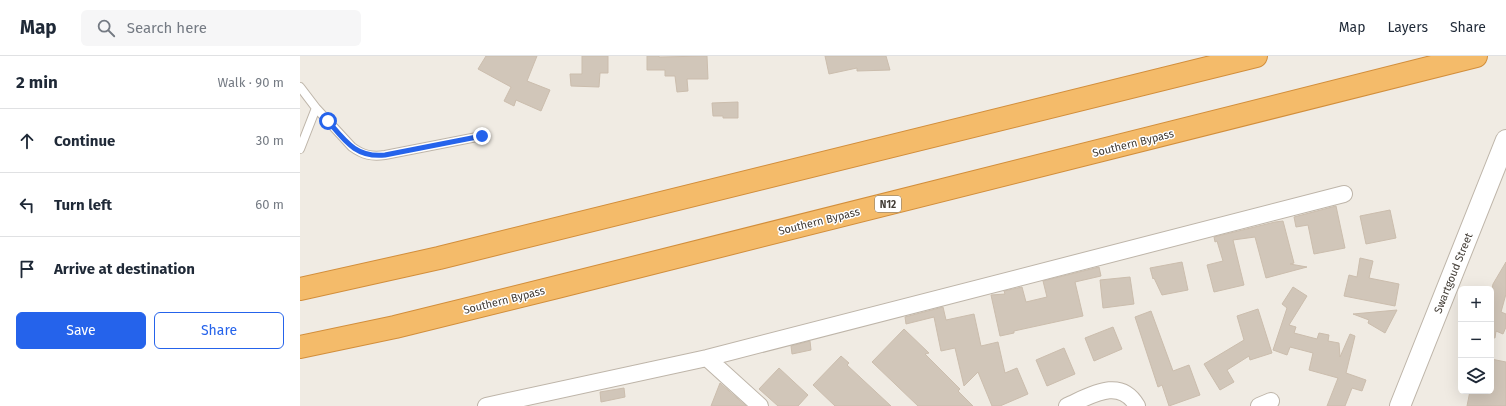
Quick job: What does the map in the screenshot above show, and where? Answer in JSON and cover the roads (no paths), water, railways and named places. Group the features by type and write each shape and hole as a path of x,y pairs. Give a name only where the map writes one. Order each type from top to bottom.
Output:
{"highway":[{"path":"300,289 439,258 1256,56"},
{"name":"Southern Bypass","path":"300,347 395,327 558,287 1476,56"}],"street":[{"name":"Swartgoud Street","path":"1400,406 1506,140"},
{"path":"486,406 707,358 1344,194"},
{"path":"707,358 760,406"},
{"path":"1066,406 1097,392 1120,390 1128,394 1137,406"}],"lane":[{"path":"300,87 316,108 346,141 358,152 369,156 385,155 482,136"},
{"path":"300,149 316,108"}]}
